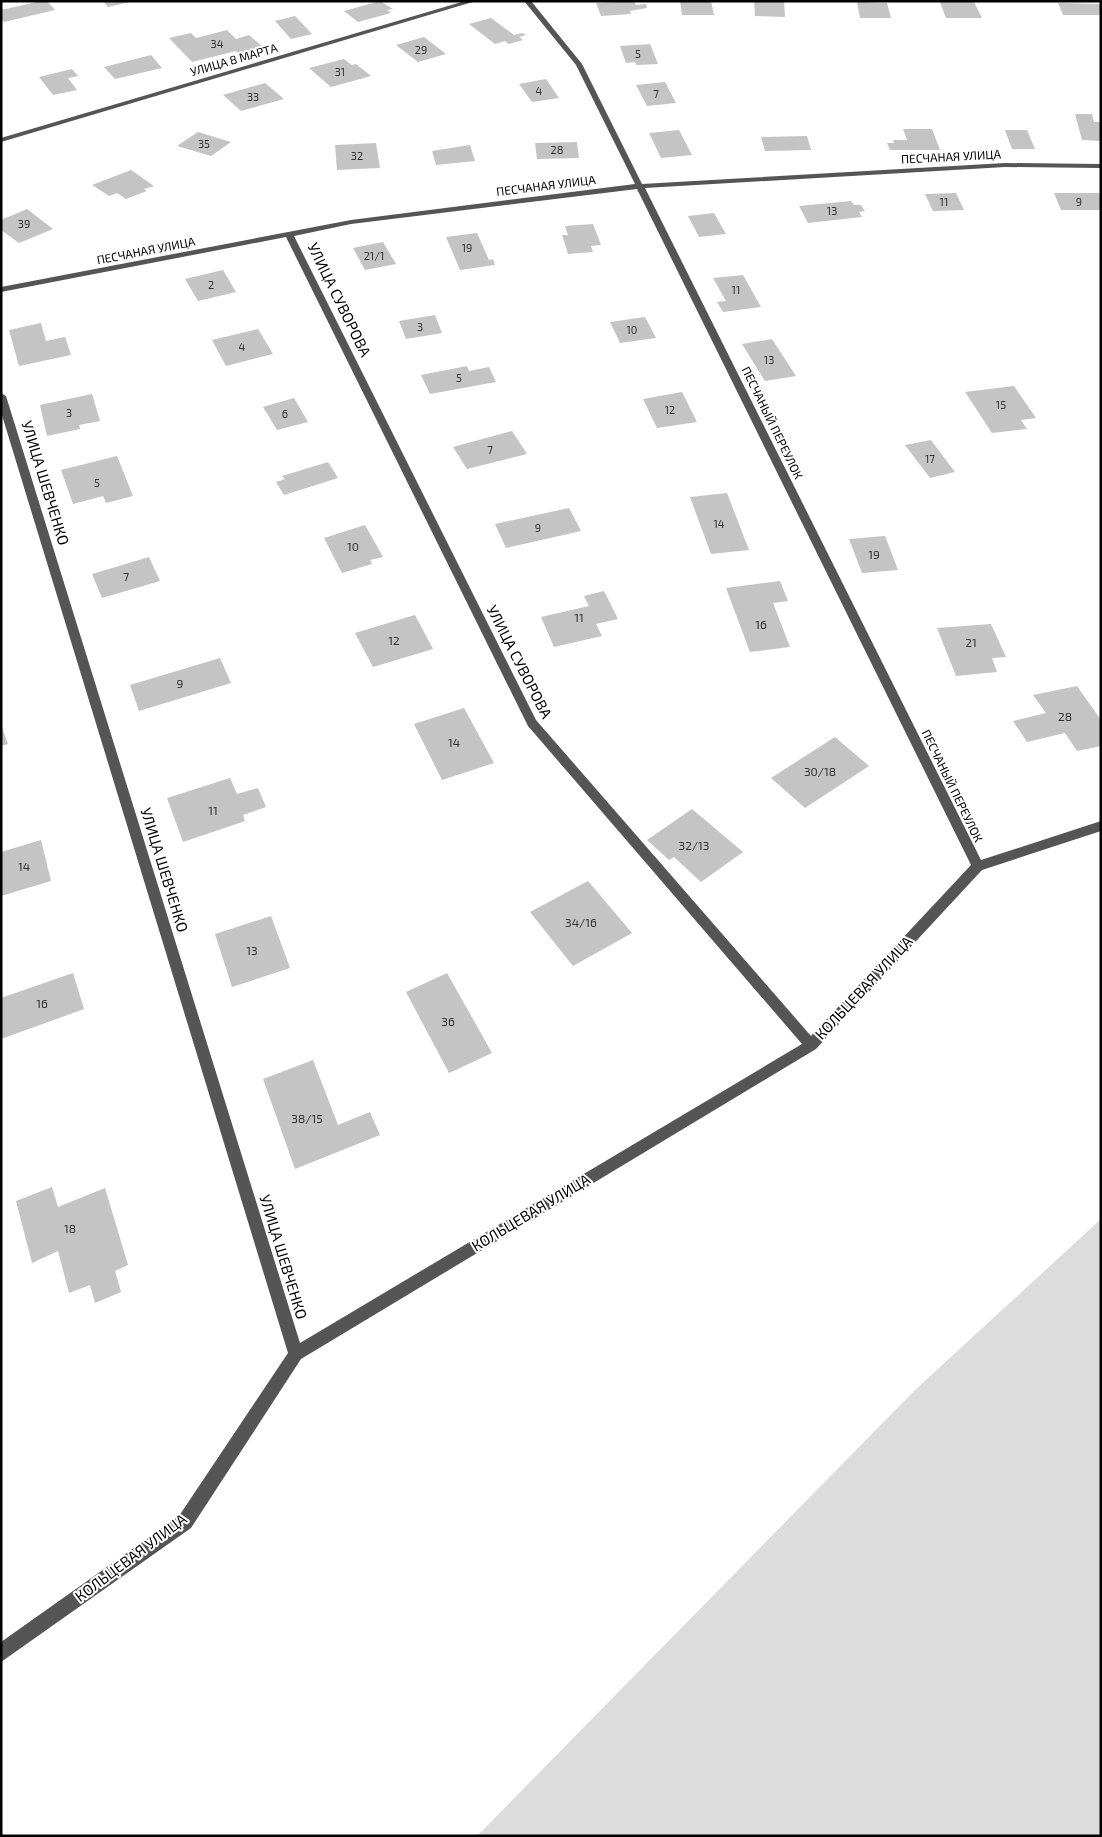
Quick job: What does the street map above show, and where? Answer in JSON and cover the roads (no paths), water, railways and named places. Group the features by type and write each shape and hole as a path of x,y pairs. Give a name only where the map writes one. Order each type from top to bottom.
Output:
{"street":[{"name":"УЛИЦА 8 МАРТА","path":"1,140 473,1"},
{"name":"ПЕСЧАНЫЙ ПЕРЕУЛОК","path":"527,1 579,64 978,866"},
{"name":"ПЕСЧАНАЯ УЛИЦА","path":"1,290 350,222 640,186 1005,165 1101,166"},
{"name":"УЛИЦА СУВОРОВА","path":"289,234 532,723 811,1045"},
{"name":"УЛИЦА ШЕВЧЕНКО","path":"1,396 296,1354"},
{"name":"КОЛЬЦЕВАЯ УЛИЦА","path":"1,1653 185,1522 296,1354 811,1045 978,866 1101,826"}]}
